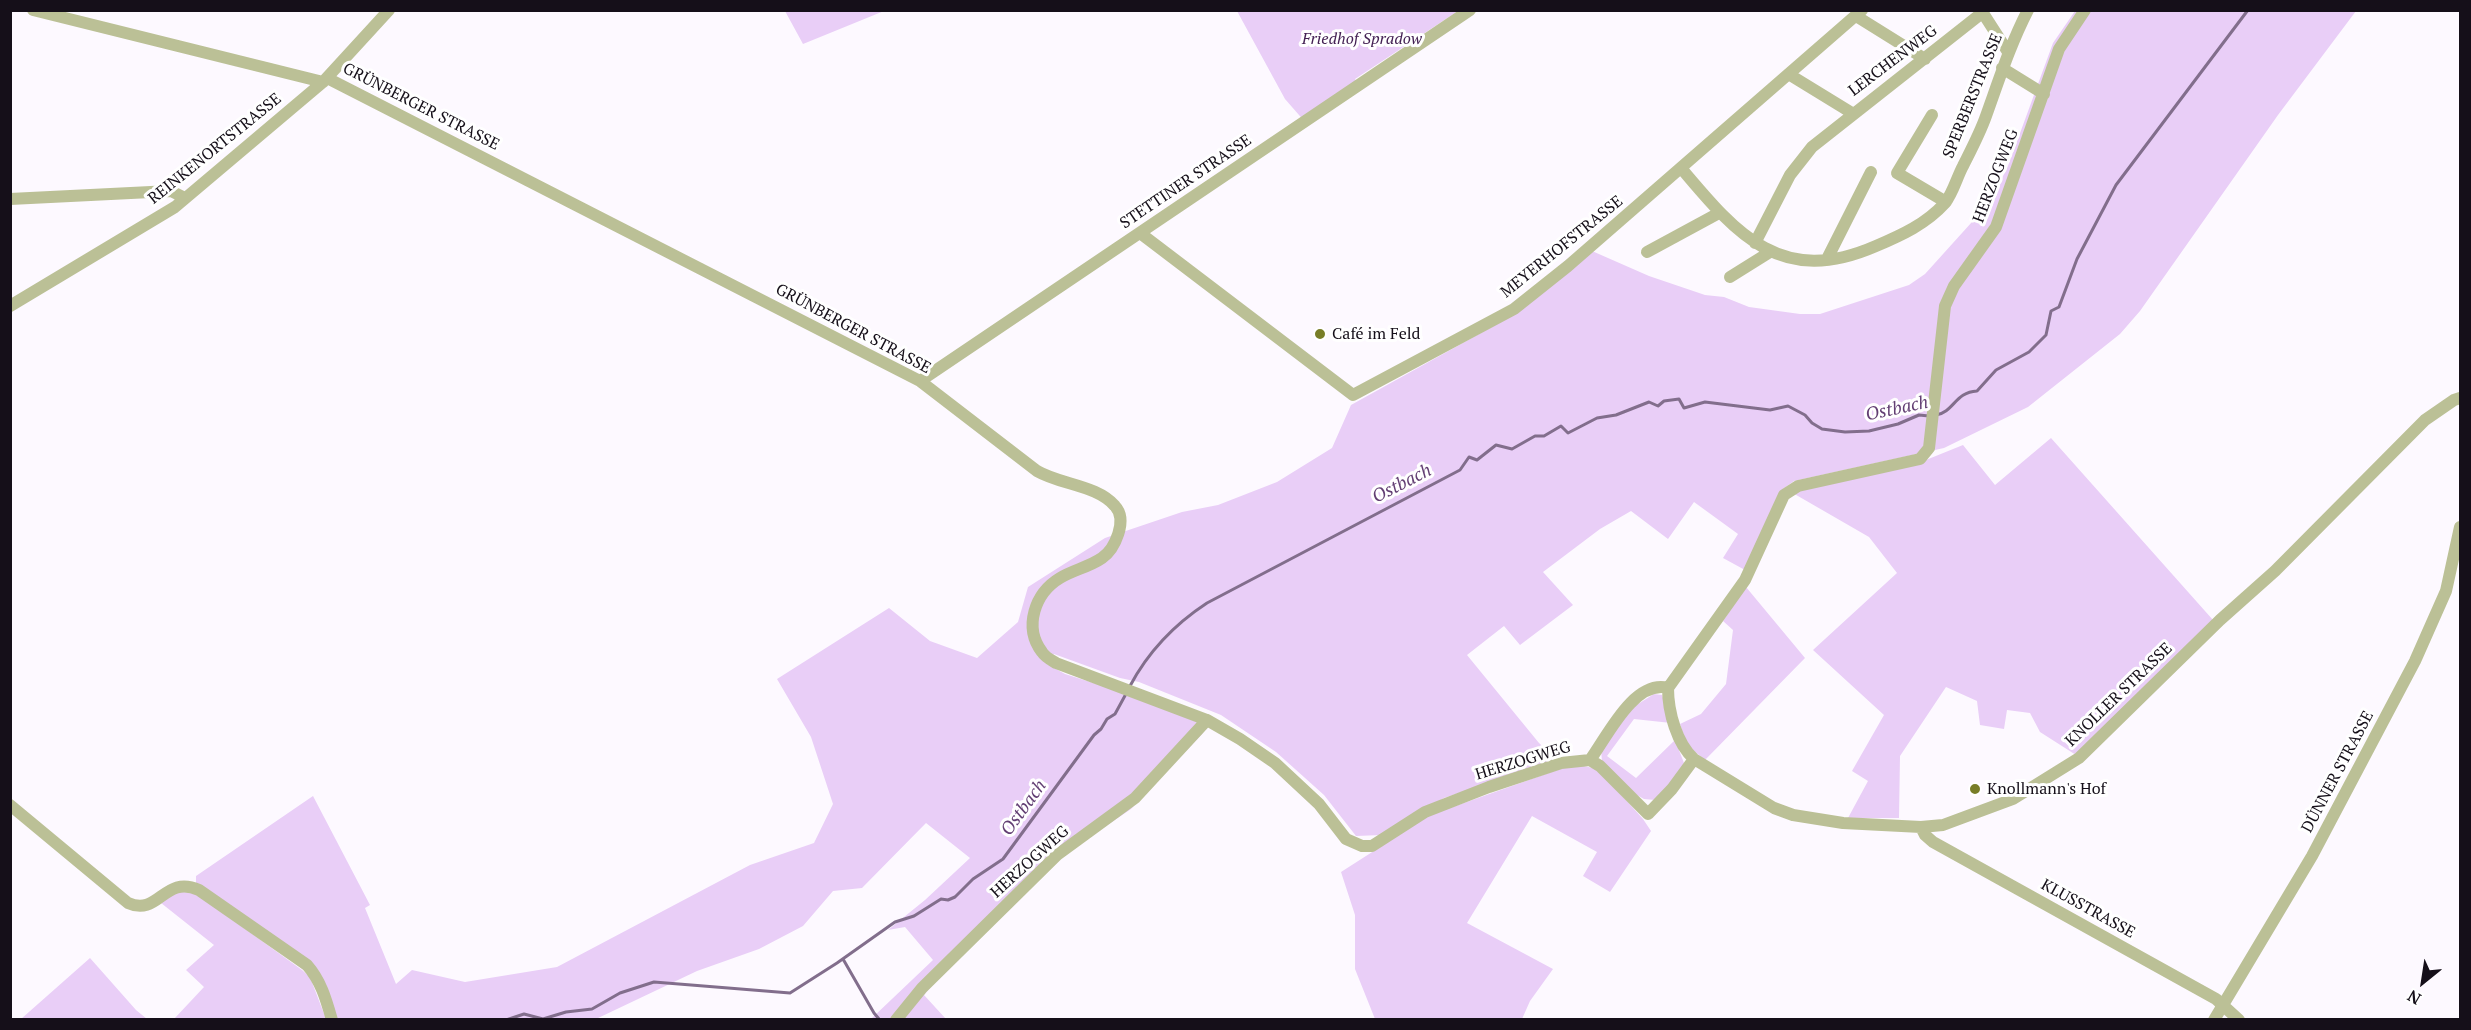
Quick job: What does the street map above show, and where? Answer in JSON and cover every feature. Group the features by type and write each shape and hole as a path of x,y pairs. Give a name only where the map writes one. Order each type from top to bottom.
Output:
{"street":[{"name":"GRÜNBERGER STRASSE","path":"33,10 325,80 920,381 1037,471 1050,478 1098,493 1118,508 1120,526 1114,544 1103,558 1059,578 1042,593 1032,622 1034,636 1042,653 1056,663 1207,720"},
{"name":"REINKENORTSTRASSE","path":"10,306 175,207 325,80 389,10"},
{"name":"STETTINER STRASSE","path":"920,381 1470,10"},
{"name":"SPERBERSTRASSE","path":"1681,168 1719,213 1755,243 1770,252 1800,260 1854,256 1913,231 1946,202 1985,118 2008,52 2028,10"},
{"name":"HERZOGWEG","path":"896,1020 922,988 1057,855 1135,798 1207,720 1275,763 1319,804 1346,839 1362,846 1372,846 1425,812 1489,787 1561,763 1590,760 1628,704 1653,687 1668,688 1746,580 1784,495 1790,489 1920,459 1929,448 1945,306 1953,286 1996,227 2059,49 2085,10"},
{"path":"1981,12 2008,52"},
{"name":"LERCHENWEG","path":"1755,243 1790,175 1803,157 1852,113 1925,59 1981,12"},
{"name":"MEYERHOFSTRASSE","path":"1140,233 1353,395 1514,309 1568,266 1859,13"},
{"path":"1859,13 1925,59"},
{"path":"2002,68 2044,94"},
{"name":"LERCHENWEG","path":"1790,75 1852,113"},
{"path":"1932,115 1897,172 1946,202"},
{"path":"1827,259 1871,172"},
{"path":"10,199 171,191 185,198"},
{"path":"1647,252 1719,213"},
{"path":"1730,278 1770,252"},
{"name":"KNOLLER STRASSE","path":"1668,688 1678,738 1686,752 1774,808 1793,815 1843,823 1921,827 1943,825 2013,799 2079,758 2220,620 2275,571 2425,420 2454,399 2460,398"},
{"name":"DÜNNER STRASSE","path":"2214,1020 2312,856 2415,661 2446,591 2460,527"},
{"path":"1590,760 1600,765 1647,814 1672,789 1694,759"},
{"path":"10,805 128,903 138,907 147,905 177,886 188,885 199,890 307,965 315,974 323,990 332,1020"},
{"name":"KLUSSTRASSE","path":"1921,827 1925,835 1933,842 2216,999 2239,1020"}],"green space":[{"path":"785,11 884,11 803,44"},
{"name":"Friedhof Spradow","path":"1237,11 1458,11 1355,79 1359,86 1306,123 1285,99"},
{"path":"2075,11 2356,11 2278,115 2140,311 2120,334 2028,407 1944,448 1794,481 1783,489 1745,570 1723,558 1738,534 1694,502 1668,539 1631,511 1600,529 1543,572 1573,605 1520,645 1504,626 1467,655 1539,743 1553,756 1551,762 1444,798 1381,835 1356,836 1324,795 1276,752 1221,715 1139,682 1120,678 1054,654 1047,664 1065,674 1135,696 1197,721 1203,733 1131,809 1059,858 945,970 924,995 946,1019 872,1018 933,960 905,927 888,930 925,900 970,858 926,823 862,888 833,891 803,926 759,949 697,971 596,1019 337,1019 326,988 196,885 196,876 313,796 370,905 365,908 396,984 412,970 465,982 557,967 750,865 814,843 833,804 811,737 777,679 889,608 930,641 977,658 1018,622 1028,587 1105,538 1182,512 1218,505 1277,482 1332,448 1351,405 1517,313 1592,251 1649,276 1705,295 1724,297 1749,307 1800,314 1820,314 1909,285 1925,274 1990,202 2008,166 2053,43"},
{"path":"2051,438 2213,620 2076,755 2040,732 2030,713 2007,710 2004,729 1980,725 1977,701 1946,687 1900,756 1899,818 1848,818 1868,781 1852,771 1884,715 1813,650 1897,573 1869,537 1791,492 1921,462 1963,445 1995,485"},
{"path":"1746,587 1805,658 1705,760 1687,745 1680,724 1701,714 1726,684 1733,630 1723,621"},
{"path":"1654,694 1662,695 1671,723 1634,719 1607,756 1636,778 1675,740 1684,763 1683,769 1655,800 1644,799 1635,794 1602,761 1601,750 1627,711"},
{"path":"1574,764 1598,769 1651,831 1610,892 1583,876 1597,852 1532,816 1467,923 1553,969 1530,1001 1522,1019 1375,1019 1355,969 1355,915 1341,872 1430,815"},
{"path":"178,891 197,894 302,970 310,977 326,1019 174,1019 204,987 186,970 214,945 161,903"},
{"path":"90,958 136,1010 147,1019 21,1019"}],"waterway":[{"name":"Ostbach","path":"1936,415 1947,410 1964,395 1977,391 1996,370 2029,352 2046,335 2051,311 2059,307 2077,259 2116,185 2248,10"},
{"name":"Ostbach","path":"1130,686 1145,662 1163,640 1207,603 1460,470 1469,457 1477,460 1496,445 1512,449 1535,436 1544,436 1561,426 1568,433 1597,418 1616,415 1649,402 1658,406 1664,401 1679,399 1684,408 1705,402 1770,410 1788,406 1805,415 1822,429 1845,432 1869,431 1898,424 1919,415 1929,416"},
{"name":"Ostbach","path":"506,1020 524,1014 543,1019 566,1012 592,1009 620,993 654,982 790,993 895,922 914,916 941,899 948,900 955,897 973,879 1003,859 1094,735 1107,719 1115,714 1127,692"},
{"path":"843,959 879,1019"}],"place":[{"name":"Café im Feld","path":"1320,334"},
{"name":"Knollmann's Hof","path":"1975,789"}]}
